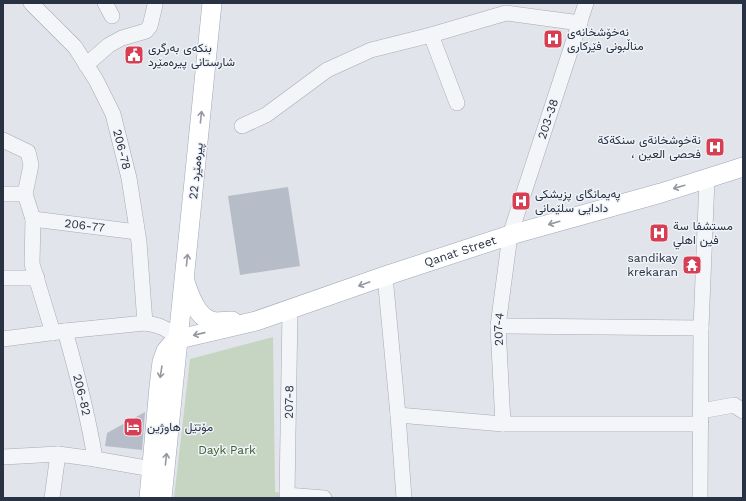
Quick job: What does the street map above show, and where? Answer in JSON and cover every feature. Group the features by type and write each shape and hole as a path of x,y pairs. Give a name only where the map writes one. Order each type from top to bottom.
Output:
{"main road":[{"name":"22 پیرەمێرد","path":"162,498 212,3"},
{"name":"Qanat Street","path":"179,339 256,321 385,276 510,235 707,179 743,167"},
{"path":"184,281 196,307 207,319 215,322 250,318 256,321"},
{"path":"149,498 158,387 162,362 166,351 179,339"}],"street":[{"name":"206-78","path":"31,3 75,47 96,80 112,114 129,178 137,232 145,323"},
{"name":"203-38","path":"510,235 586,3"},
{"path":"86,65 109,45 122,38 146,31 150,26 155,5"},
{"path":"242,126 266,115 327,70 371,50 431,35 506,8 580,23"},
{"path":"431,35 457,103"},
{"path":"3,140 28,152 31,165 25,194 3,194"},
{"path":"700,498 701,328 707,179"},
{"name":"206-82","path":"25,194 32,219 32,264 82,394 95,459"},
{"name":"206-77","path":"32,219 137,232"},
{"name":"207-4","path":"503,424 498,326 510,235"},
{"path":"385,276 404,498"},
{"path":"3,278 37,278"},
{"name":"207-8","path":"290,310 288,495 324,498"},
{"path":"3,339 145,323 156,324 165,328 179,339"},
{"path":"498,326 701,328"},
{"path":"398,415 503,424 701,417 734,405 743,411"},
{"path":"52,498 58,454"},
{"path":"3,457 58,454 152,468"}],"green space":[{"name":"Dayk Park","path":"273,337 275,492 309,498 174,498 190,359"}],"building":[{"path":"288,187 300,266 240,275 228,196"},
{"name":"مۆتێل هاوژین","path":"145,412 142,450 105,446 107,433"}],"place":[{"name":"نەخۆشخانەی مناڵبونی فێرکاری","path":"553,39"},
{"name":"بنکەی بەرگری شارستانی پیرەمێرد","path":"134,55"},
{"name":"نةخوشخانةى سنكةكة ، فحصى العين","path":"715,147"},
{"name":"پەیمانگای پزیشکی دادایی سلێمانی","path":"521,201"},
{"name":"مستشفا سة فين اهلي","path":"659,233"},
{"name":"sandikay krekaran","path":"692,265"},
{"name":"مۆتێل هاوژین","path":"133,427"}]}
